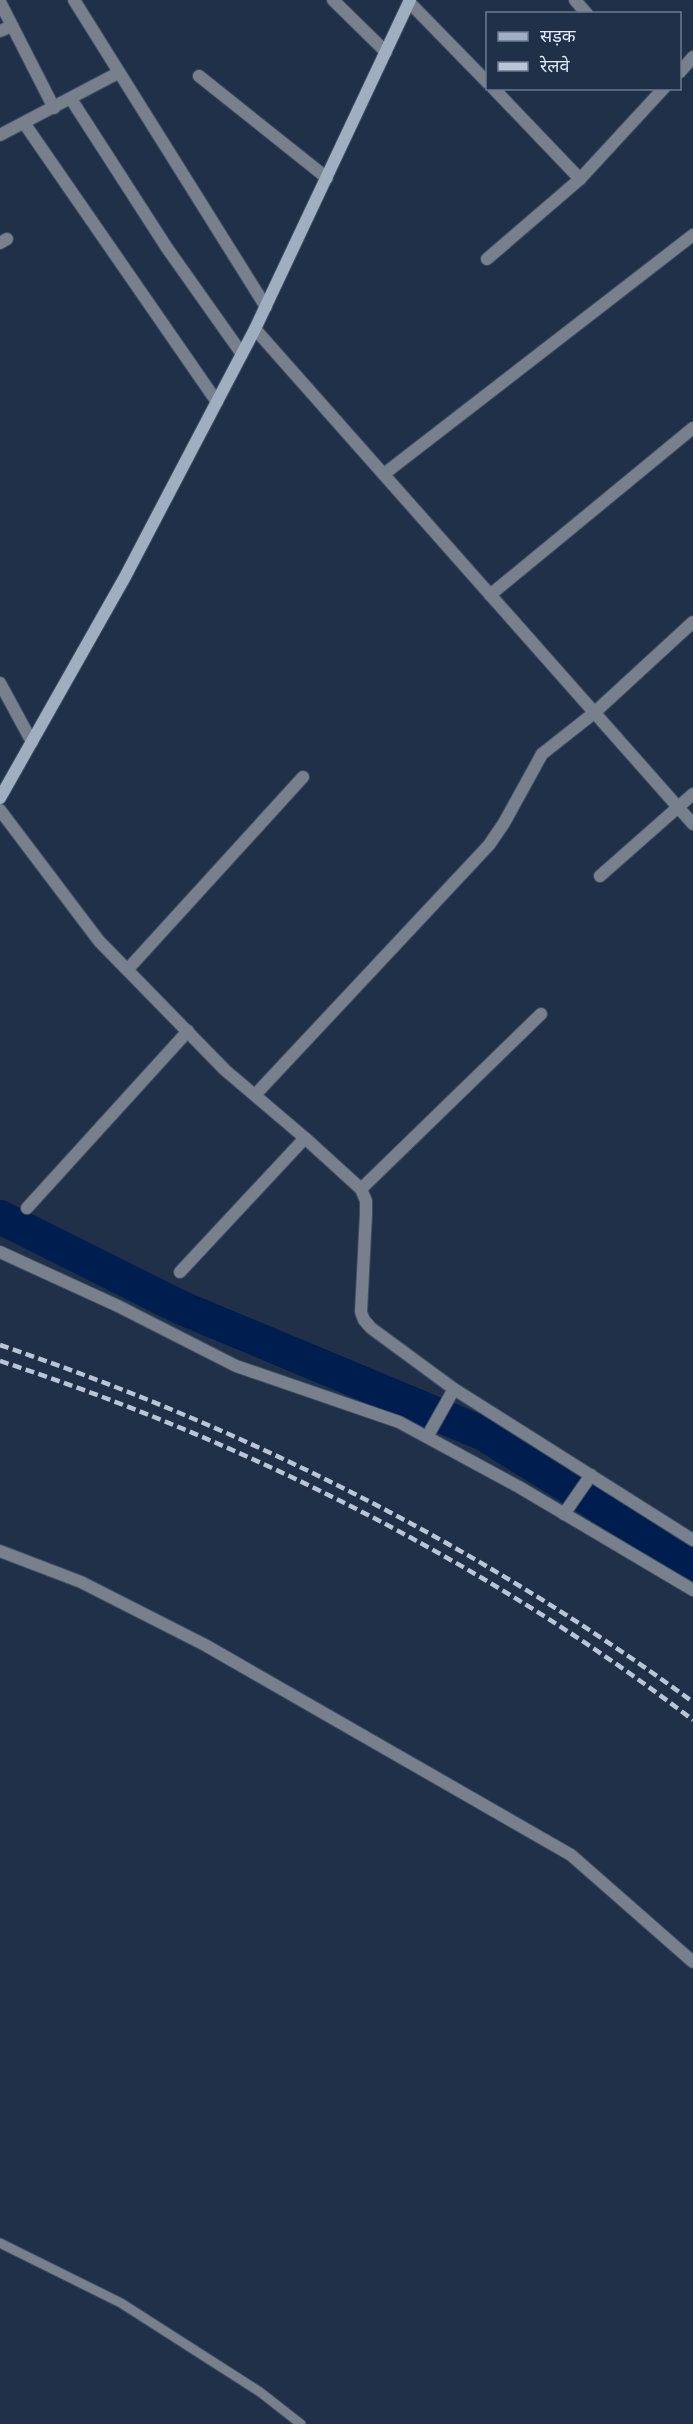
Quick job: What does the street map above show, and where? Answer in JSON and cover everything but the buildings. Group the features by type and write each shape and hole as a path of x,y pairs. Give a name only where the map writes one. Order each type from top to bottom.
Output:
{"street":[{"path":"74,0 266,307"},
{"path":"333,0 386,52"},
{"path":"575,0 585,12"},
{"path":"0,798 125,577 255,329 409,1 486,81"},
{"path":"0,2 54,108"},
{"path":"0,31 12,26"},
{"path":"681,71 693,57"},
{"path":"0,135 118,73"},
{"path":"199,76 327,178"},
{"path":"495,90 580,179"},
{"path":"487,259 580,179 660,90"},
{"path":"71,99 167,248 242,354"},
{"path":"24,123 217,402"},
{"path":"384,474 693,235"},
{"path":"255,329 693,824"},
{"path":"490,595 693,428"},
{"path":"255,1095 489,845 504,823 542,754 594,713 693,621"},
{"path":"0,683 32,742"},
{"path":"128,969 303,777"},
{"path":"600,876 693,794"},
{"path":"0,810 99,941 225,1070 361,1189 366,1201 360,1297 363,1320 454,1389 691,1536"},
{"path":"361,1189 541,1014"},
{"path":"27,1208 188,1031"},
{"path":"180,1272 305,1138"},
{"path":"0,1252 118,1306 236,1366 399,1422 564,1514 693,1590"},
{"path":"427,1437 454,1389"},
{"path":"564,1514 591,1475"},
{"path":"0,1551 81,1582 205,1645 571,1855 693,1962"}],"lane":[{"path":"0,2243 121,2303 260,2392 301,2424"}],"waterway":[{"path":"0,1217 182,1308 484,1434 693,1564"}],"railway":[{"path":"0,1345 183,1414 273,1454 360,1497 446,1543 531,1593 613,1646 693,1702"},
{"path":"0,1361 92,1393 183,1429 273,1468 362,1512 533,1609 614,1663 693,1720"}]}
